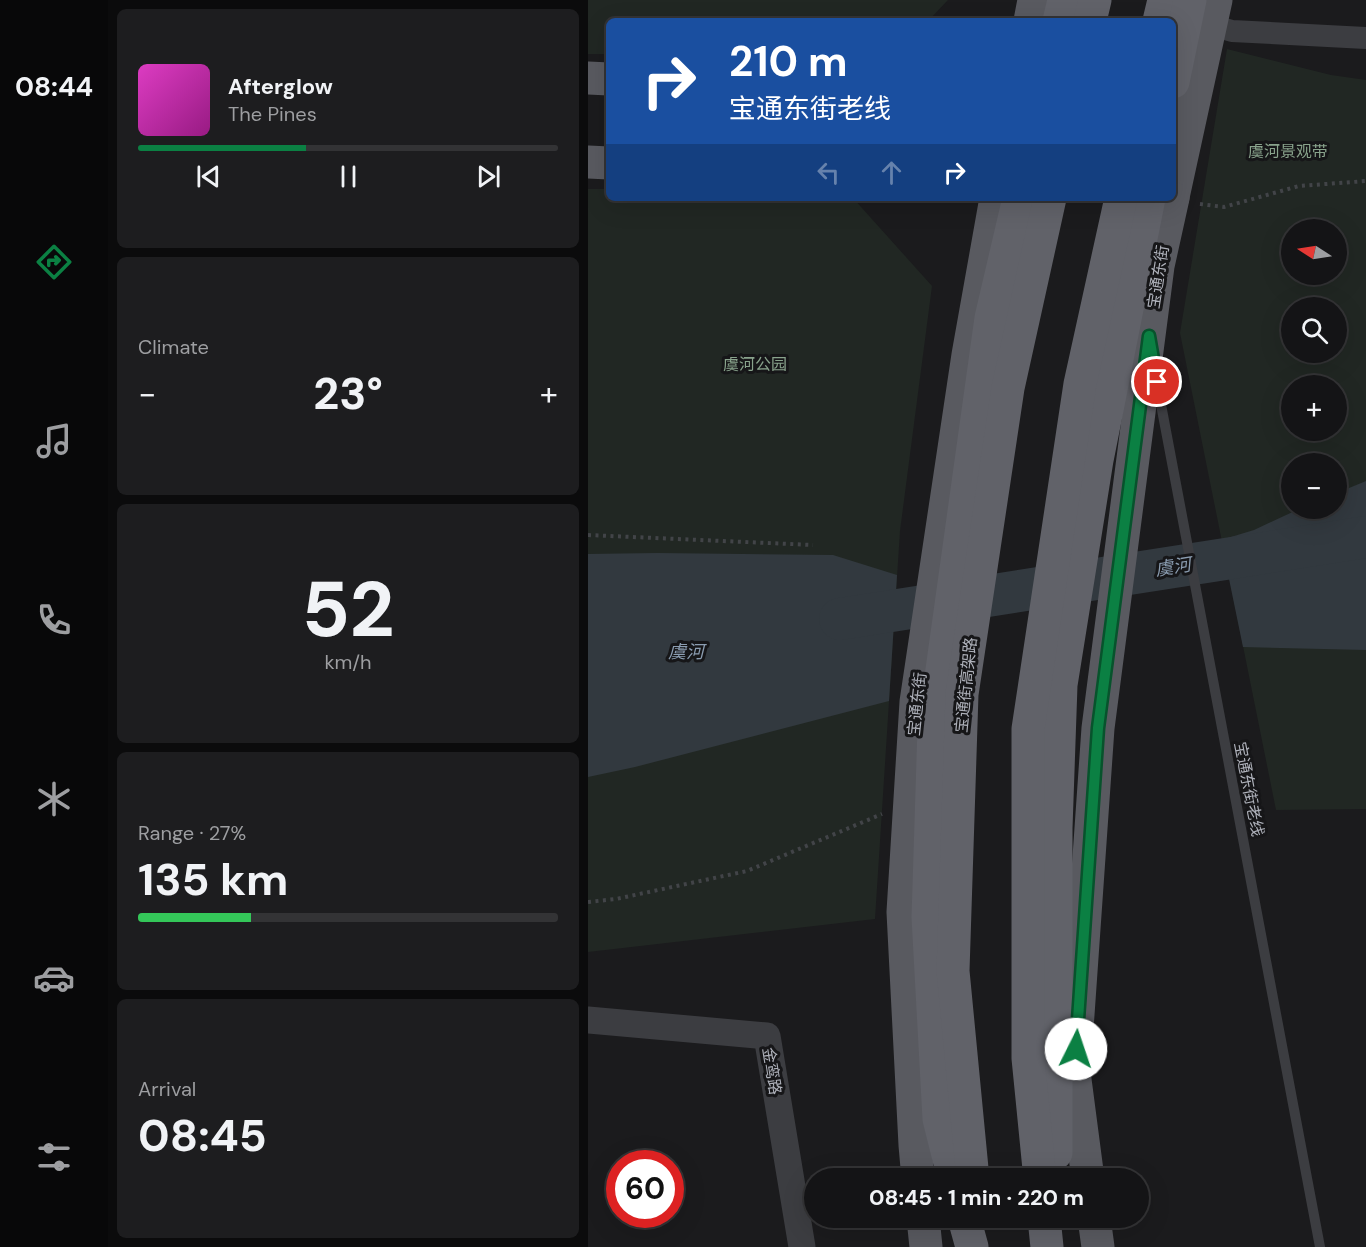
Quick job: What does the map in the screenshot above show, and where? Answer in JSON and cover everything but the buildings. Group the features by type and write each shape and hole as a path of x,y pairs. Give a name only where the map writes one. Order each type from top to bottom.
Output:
{"highway":[{"path":"1060,18 1064,0"},
{"path":"1091,18 1095,0"},
{"path":"1160,18 1164,0"},
{"path":"1176,68 1190,0"},
{"path":"951,1168 939,1119 928,917 934,727 991,318 1018,201"},
{"name":"宝通街高架路","path":"972,1168 953,971 962,694 1008,388 1049,201"},
{"path":"1039,1168 1028,1058 1028,729 1080,384 1120,201"},
{"path":"1056,1168 1056,828 1061,685 1097,460 1162,201"},
{"path":"967,1228 972,1247"},
{"path":"977,1228 980,1247"},
{"path":"1045,1228 1047,1247"},
{"path":"1056,1228 1056,1247"}],"main road":[{"path":"1031,18 1034,0"},
{"name":"宝通东街","path":"1176,138 1182,110 1214,12"},
{"path":"588,78 606,79"},
{"path":"588,162 606,163"},
{"name":"宝通东街","path":"917,1168 903,912 916,702 968,356 995,201"},
{"name":"宝通东街","path":"1087,1168 1074,1072 1098,728 1158,266 1163,201"},
{"path":"923,1228 926,1247"},
{"path":"1095,1228 1098,1247"}],"street":[{"path":"1214,12 1232,31 1366,38"},
{"name":"金鸾路","path":"588,1020 767,1036 802,1247"}],"lane":[{"name":"宝通东街老线","path":"1149,336 1320,1247"}],"path":[{"path":"1176,200 1224,207 1299,186 1366,181"},
{"path":"588,535 813,545"},
{"path":"588,902 616,899 747,871 886,812"}],"green space":[{"path":"588,0 948,0 931,18 606,18 606,54 588,54"},
{"name":"虞河景观带","path":"1227,49 1331,75 1366,80 1366,809 1276,810 1180,333"},
{"name":"虞河公园","path":"588,189 606,189 606,201 856,201 932,286 900,531 875,919 588,952"}],"water":[{"path":"1366,481 1366,650 1243,647 1221,540 1254,530 1281,517 1347,519 1347,489"},
{"name":"虞河","path":"588,554 833,555 897,575 889,701 635,767 588,777"}],"waterway":[{"name":"虞河","path":"840,619 1366,537"}],"route":[{"path":"1076,1049 1098,728 1149,336 1157,382"}]}
